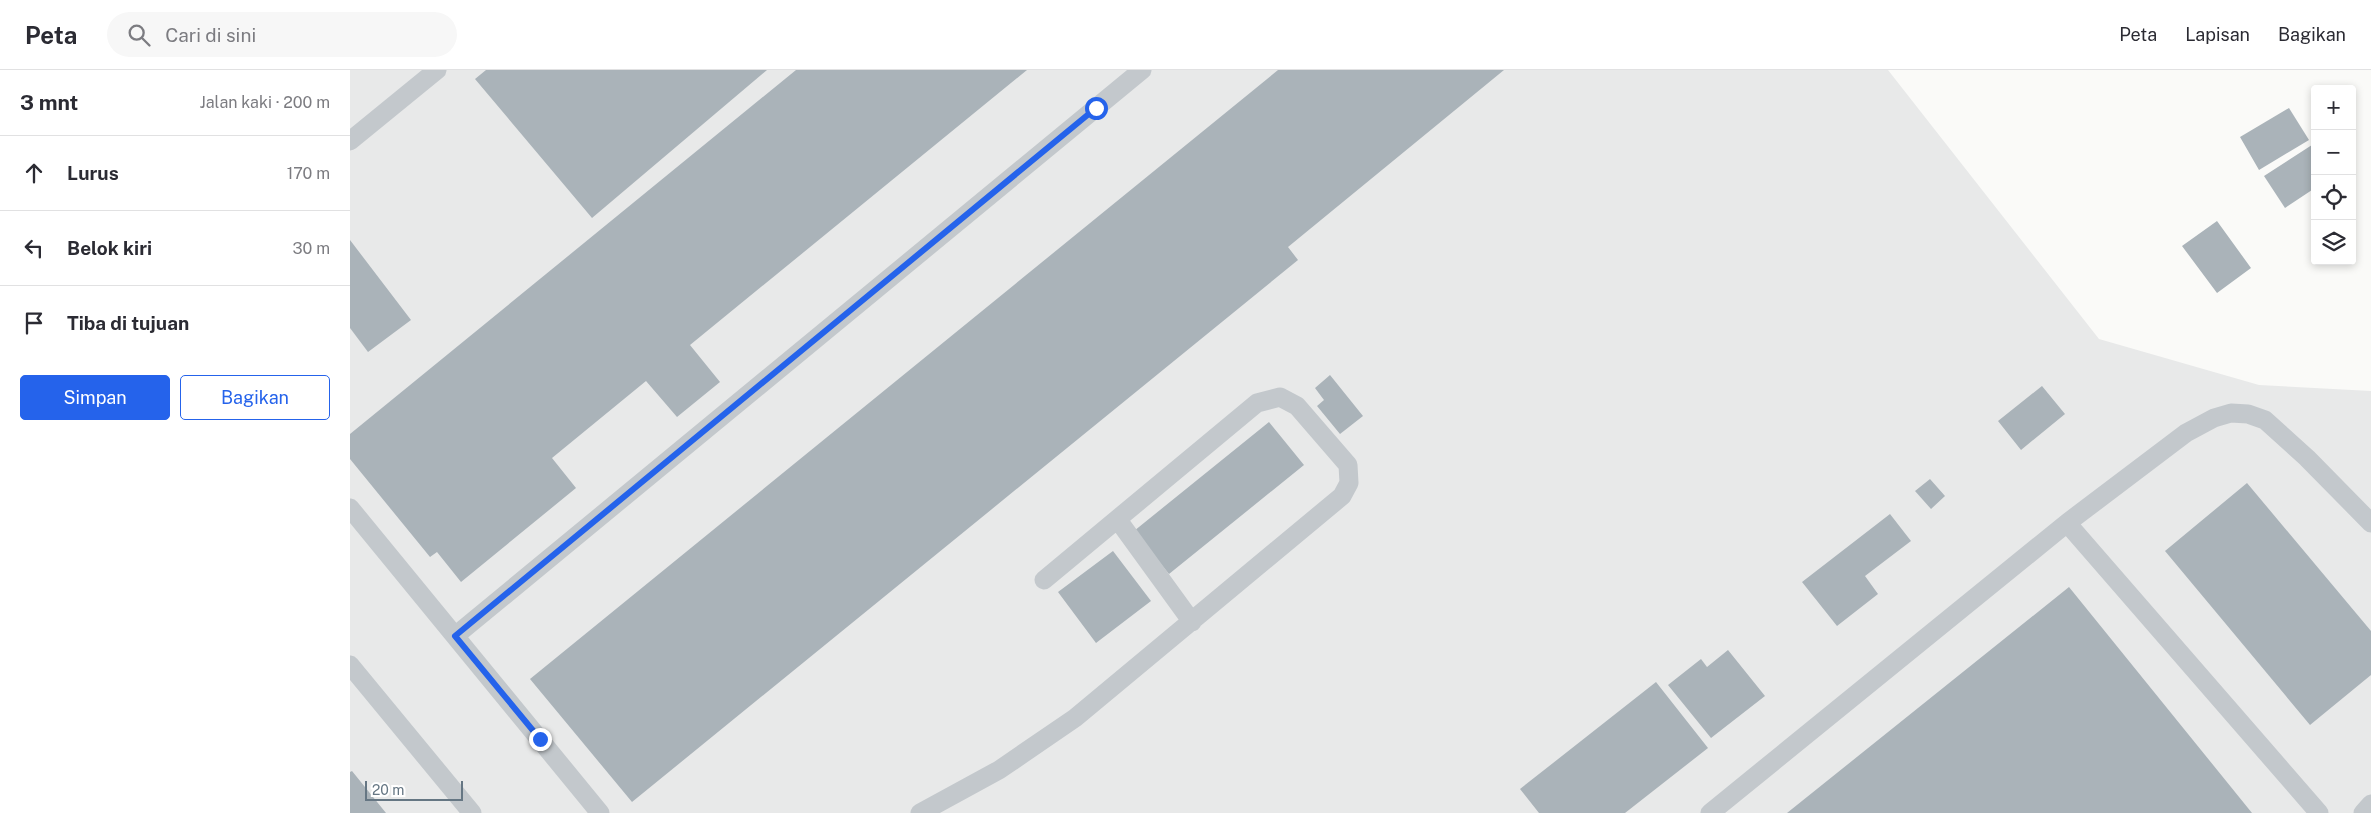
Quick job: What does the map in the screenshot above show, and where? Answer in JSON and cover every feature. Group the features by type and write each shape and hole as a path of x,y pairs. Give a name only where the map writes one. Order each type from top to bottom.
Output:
{"lane":[{"path":"350,141 437,70"},
{"path":"455,636 1142,70"},
{"path":"920,813 998,770 1074,718 1342,496 1350,483 1348,465 1297,406 1280,397 1257,403 1044,580"},
{"path":"1710,813 2067,523 2186,433 2214,418 2231,413 2248,414 2265,420 2307,458 2371,523"},
{"path":"350,508 600,813"},
{"path":"1118,520 1192,622"},
{"path":"2067,523 2320,813"},
{"path":"350,665 472,813"},
{"path":"2363,813 2371,804"}],"shaded area":[{"path":"350,70 1888,70 2099,339 2259,385 2371,391 2371,813 350,813"}],"building":[{"path":"486,70 767,70 592,218 475,79"},
{"path":"796,70 1027,70 690,345 720,382 677,417 646,381 552,458 576,488 461,582 437,552 430,557 350,459 350,434"},
{"path":"1278,70 1504,70 1288,247 1298,260 632,802 530,679"},
{"path":"2289,108 2309,140 2259,170 2240,137"},
{"path":"2311,146 2311,191 2285,208 2264,176"},
{"path":"2217,221 2251,268 2217,293 2182,246"},
{"path":"350,240 411,320 368,352 350,328"},
{"path":"1330,375 1363,416 1340,434 1317,406 1324,400 1315,388"},
{"path":"2042,386 2065,414 2021,450 1998,421"},
{"path":"1269,422 1304,465 1169,574 1134,531"},
{"path":"1930,479 1945,496 1931,509 1915,491"},
{"path":"2247,483 2371,631 2371,675 2310,725 2165,551"},
{"path":"1890,514 1911,541 1865,576 1878,594 1837,626 1802,582"},
{"path":"1113,551 1151,601 1096,643 1058,592"},
{"path":"2069,587 2252,813 1787,813"},
{"path":"1728,650 1765,696 1711,738 1668,685 1701,659 1707,667"},
{"path":"1656,682 1708,748 1625,813 1539,813 1520,789"},
{"path":"352,771 386,813 350,813 350,772"}],"route":[{"path":"540,739 455,636 1096,108"}]}
